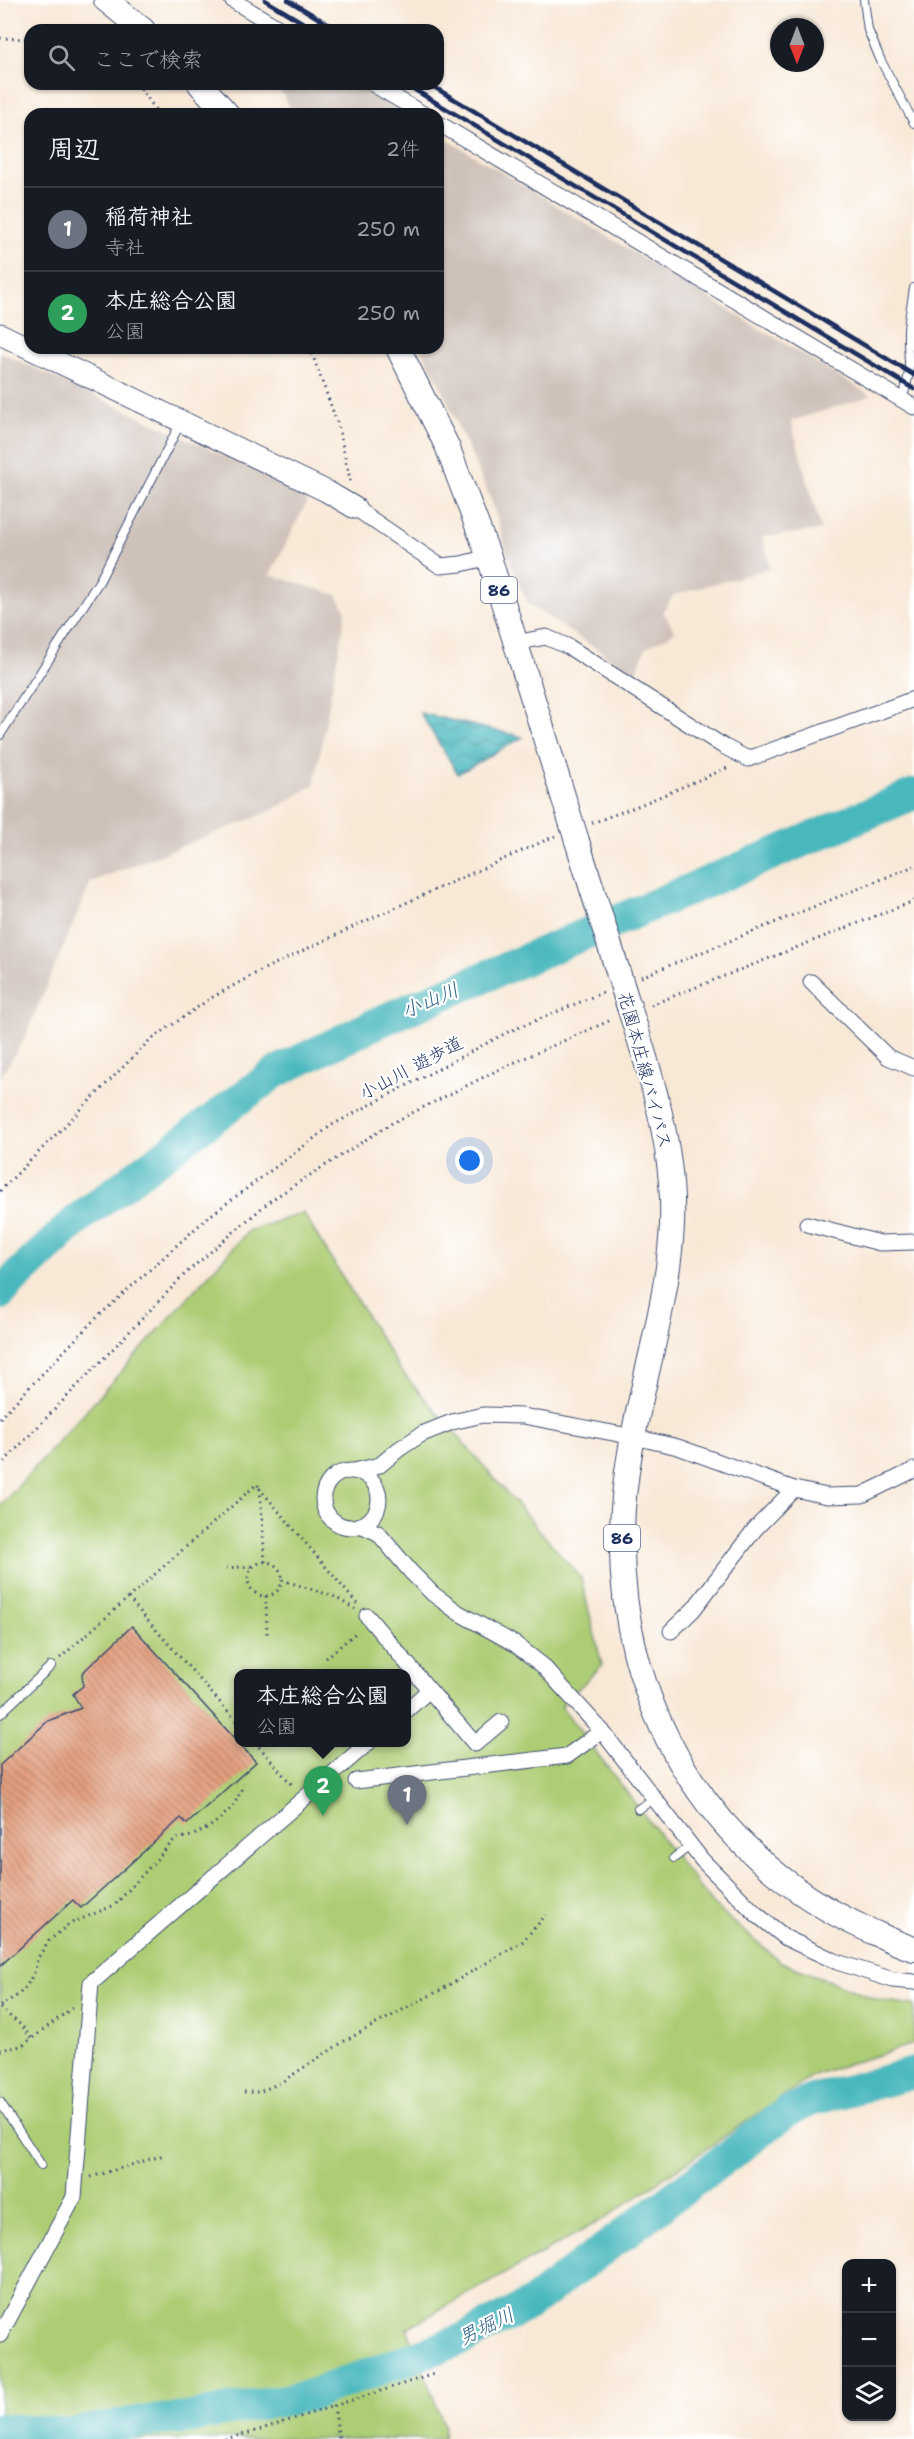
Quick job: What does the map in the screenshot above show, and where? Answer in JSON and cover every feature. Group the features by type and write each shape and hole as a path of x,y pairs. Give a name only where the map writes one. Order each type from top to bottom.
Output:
{"main road":[{"path":"106,0 135,24"},
{"path":"205,90 222,108"},
{"name":"花園本庄線バイパス","path":"401,354 447,446 489,556 630,1010 660,1112 670,1162 672,1224 664,1303 634,1437 622,1529 623,1591 635,1654 657,1719 693,1786 730,1831 781,1878 833,1914 914,1949"}],"street":[{"path":"232,0 272,24"},
{"path":"383,90 413,108"},
{"path":"444,127 908,403"},
{"path":"0,334 24,346"},
{"path":"41,354 326,491 440,566 461,564 489,556"},
{"path":"515,643 546,637 570,647 723,746 748,759 914,699"},
{"path":"811,982 888,1057 914,1068"},
{"path":"807,1224 880,1243 914,1242"},
{"path":"914,1470 862,1495 827,1496 794,1489 678,1448 634,1437 523,1416 483,1415 452,1422 422,1434 380,1465 336,1476 329,1482 323,1500 329,1516 335,1522 343,1526 360,1525 378,1533 433,1594 459,1613 515,1644 543,1665 602,1731 691,1845 730,1890 756,1914 786,1938 837,1962 893,1980 914,1982"},
{"path":"378,1533 374,1515 379,1497 377,1488 380,1465"},
{"path":"354,1471 371,1480 377,1488"},
{"path":"671,1632 693,1610 755,1529 794,1489"},
{"path":"360,1525 374,1515"},
{"path":"369,1618 475,1744 501,1722"},
{"path":"411,1706 429,1690"},
{"path":"356,1781 567,1756 602,1731"},
{"path":"0,2335 74,2198 91,1983 364,1747"}],"lane":[{"path":"864,0 868,30 914,123"},
{"path":"908,403 912,361 908,332 914,288"},
{"path":"0,735 100,580 180,422"},
{"path":"0,1714 51,1666"},
{"path":"638,1809 654,1799"},
{"path":"674,1858 691,1845"},
{"path":"0,2102 41,2165"}],"path":[{"path":"0,38 24,39"},
{"path":"141,90 155,108"},
{"path":"312,354 338,425 349,467 355,508"},
{"path":"0,1191 149,1041 211,998 262,970 543,841 575,835 748,759"},
{"path":"639,978 914,866"},
{"path":"0,1466 186,1273 271,1200 392,1123 502,1068 630,1010 914,901"},
{"name":"小山川 遊歩道","path":"0,1418 91,1323 207,1218 332,1125 508,1032 606,991"},
{"path":"51,1666 257,1484 369,1618"},
{"path":"260,1489 265,1563"},
{"path":"226,1568 265,1563 275,1565 282,1580 278,1590 266,1596 258,1594 250,1587 249,1576 255,1566"},
{"path":"282,1580 333,1596 369,1618"},
{"path":"266,1596 267,1635"},
{"path":"128,1598 234,1718"},
{"path":"326,1658 369,1618"},
{"path":"258,1747 304,1799"},
{"path":"32,2038 0,2007 26,1987 35,1971 37,1959 48,1941 69,1924 115,1905 175,1839 192,1836 214,1824 232,1807 244,1785"},
{"path":"244,2092 259,2092 280,2083 346,2040 444,1988 522,1942 546,1915"},
{"path":"0,2050 22,2046 90,1995"},
{"path":"75,2181 164,2155"},
{"path":"225,2439 434,2373"},
{"path":"334,2406 339,2439"}],"shaded area":[{"path":"280,90 366,90 396,108 290,108"},
{"path":"444,138 871,396 791,421 821,530 762,537 771,568 674,595 663,611 675,632 646,648 635,674 529,605 510,564 492,502 439,383 423,354 444,354"},
{"path":"0,352 309,498 270,575 337,595 346,611 314,785 269,812 91,882 24,1039 0,1078"}],"green space":[{"path":"303,1213 400,1370 581,1578 602,1665 561,1706 712,1904 781,1962 878,2000 914,2005 914,2044 816,2074 605,2218 407,2328 444,2425 443,2439 0,2439 0,1506 248,1231"}],"water":[{"path":"420,713 523,737 458,774"}],"building":[{"path":"132,1626 234,1738 234,1747 242,1747 256,1762 187,1824 181,1818 81,1908 73,1900 0,1966 0,1765 48,1721 81,1708 73,1694 83,1686 82,1673"}],"waterway":[{"name":"小山川","path":"0,1294 80,1217 276,1072 381,1021 914,794"},
{"name":"男堀川","path":"0,2429 71,2434 136,2422 186,2418 308,2396 463,2339 530,2304 787,2112 812,2100 914,2073"}],"railway":[{"path":"265,0 305,24"},
{"path":"288,0 328,24"},
{"path":"415,90 914,389"},
{"path":"439,90 914,375"}],"place":[{"name":"本庄総合公園","path":"323,1816"},
{"name":"稲荷神社","path":"407,1825"}]}
